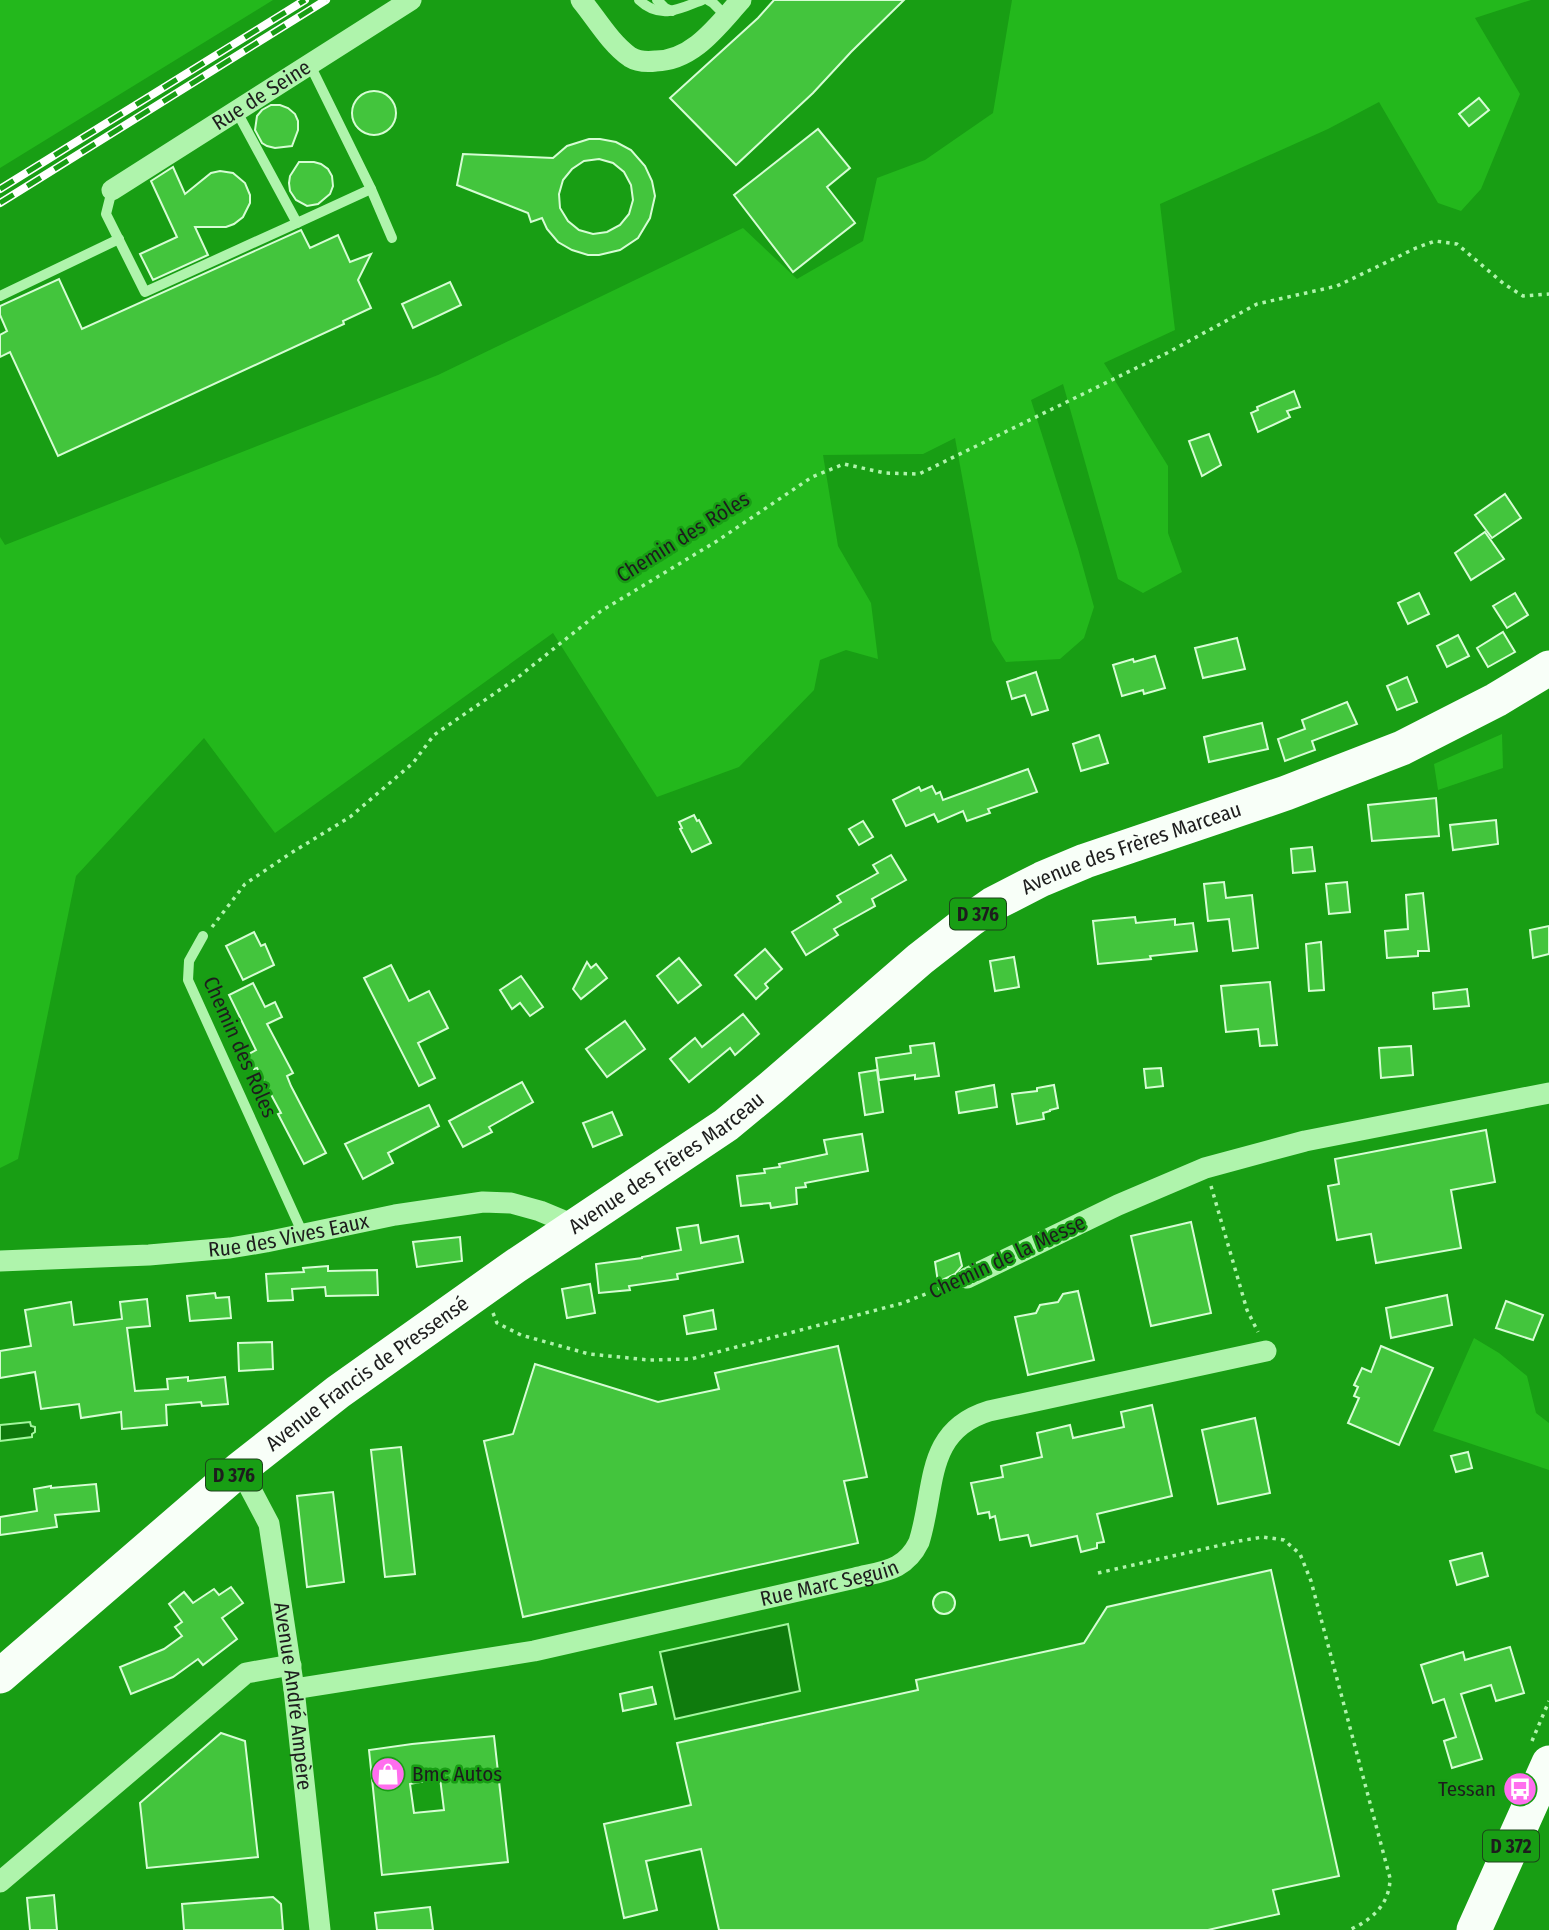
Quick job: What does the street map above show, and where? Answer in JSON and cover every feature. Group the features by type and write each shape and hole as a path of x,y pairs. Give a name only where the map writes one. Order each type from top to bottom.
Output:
{"main road":[{"name":"Avenue des Frères Marceau","path":"481,1290 726,1125 920,958 993,904 1085,861 1274,798 1402,748 1474,712 1549,668"},
{"name":"Avenue Francis de Pressensé","path":"0,1676 240,1469 338,1392 481,1290"},
{"name":"D 372","path":"1474,1930 1549,1763"}],"street":[{"name":"Rue de Seine","path":"112,190 411,0"},
{"path":"580,0 618,47 632,58 646,62 662,61 684,54 703,42 741,0"},
{"name":"Chemin de la Messe","path":"967,1278 1118,1205 1205,1168 1305,1141 1549,1093"},
{"name":"Rue des Vives Eaux","path":"2,1258 149,1255 203,1250 266,1242 395,1215 483,1202 510,1203 540,1211 564,1221 570,1229"},
{"name":"Rue Marc Seguin","path":"294,1689 534,1651 900,1566 912,1555 923,1527 940,1449 955,1428 969,1418 989,1410 1266,1351"},
{"name":"Avenue André Ampère","path":"240,1469 269,1524 291,1665 320,1930"},
{"path":"0,1882 246,1673 291,1665"}],"lane":[{"path":"639,0 654,11 671,11 705,0 713,3 726,16"},
{"path":"657,0 671,11"},
{"path":"310,65 371,189 392,239"},
{"path":"237,112 297,223"},
{"path":"112,190 106,214 145,292 371,189"},
{"path":"0,296 119,239"},
{"name":"Chemin des Rôles","path":"203,936 189,961 188,981 303,1234"}],"path":[{"name":"Chemin des Rôles","path":"203,936 245,884 350,817 413,762 434,735 516,678 601,611 717,541 812,477 844,464 885,473 919,474 1167,353 1257,304 1337,286 1435,241 1457,244 1504,284 1523,296 1549,294"},
{"path":"1205,1168 1247,1310 1266,1351"},
{"name":"Chemin de la Messe","path":"481,1290 497,1323 521,1335 589,1354 670,1360 691,1359 903,1303 967,1278"},
{"path":"1098,1573 1263,1537 1284,1540 1300,1554 1311,1581 1390,1878 1390,1893 1382,1907 1360,1925 1349,1930"}],"shaded area":[{"path":"0,0 273,0 0,168"},
{"path":"1012,0 1531,0 1475,18 1520,94 1481,189 1461,211 1438,203 1379,102 1328,129 1160,204 1175,330 1104,363 1168,466 1168,533 1182,572 1143,593 1118,579 1063,384 1031,400 1094,607 1084,638 1060,659 1006,662 992,640 955,438 923,454 823,455 838,546 871,603 878,659 846,650 820,660 814,690 739,767 657,797 553,633 275,833 204,738 76,876 18,1159 0,1168 0,537 5,545 438,375 743,228 797,279 863,241 877,178 925,160 993,113"},
{"path":"1502,734 1503,768 1438,790 1434,764"},
{"path":"1474,1338 1499,1353 1527,1376 1536,1413 1549,1423 1549,1470 1433,1431"},
{"path":"30,1422 31,1426 35,1427 32,1437 0,1441 0,1425"},
{"path":"788,1624 800,1691 675,1719 660,1652"}],"building":[{"path":"774,0 904,0 813,93 736,165 670,98 758,18"},
{"path":"374,91 389,98 396,113 389,128 374,135 359,128 352,113 359,98"},
{"path":"1479,98 1489,110 1469,126 1459,114"},
{"path":"271,105 288,108 295,114 298,130 292,146 267,146 262,143 255,130 257,116"},
{"path":"818,129 850,168 827,187 855,223 793,272 734,195"},
{"path":"589,139 616,142 631,150 645,166 655,196 650,218 638,238 620,250 588,255 572,250 558,242 542,218 531,222 528,213 457,185 463,154 553,158 567,146","holes":["599,159 613,163 624,172 631,185 633,200 629,214 620,225 607,232 593,234 579,230 568,221 560,208 559,194 563,180 572,169 584,161"]},
{"path":"299,162 321,164 332,176 330,194 318,204 307,206 296,200 290,191 290,176"},
{"path":"173,167 185,194 211,173 233,173 245,183 250,203 243,217 234,224 226,227 195,227 208,255 153,280 140,254 177,237 151,181"},
{"path":"301,230 310,248 338,235 350,262 371,254 358,280 371,308 343,321 344,324 58,456 10,352 0,357 0,335 7,331 0,315 0,306 59,279 82,329"},
{"path":"450,282 461,305 413,328 402,304"},
{"path":"1294,391 1300,407 1287,411 1290,417 1258,432 1251,413 1258,410 1257,407"},
{"path":"1209,434 1221,465 1202,476 1189,441"},
{"path":"1505,494 1521,518 1492,538 1475,515"},
{"path":"1485,532 1504,559 1471,580 1455,553"},
{"path":"1419,593 1429,614 1408,624 1398,603"},
{"path":"1515,593 1528,615 1507,628 1493,606"},
{"path":"1503,632 1515,652 1488,667 1477,648"},
{"path":"1458,635 1469,656 1447,667 1437,646"},
{"path":"1237,638 1245,669 1203,678 1195,648"},
{"path":"1155,656 1165,688 1122,696 1113,665"},
{"path":"1036,672 1048,710 1032,715 1025,695 1012,699 1007,682"},
{"path":"1407,677 1417,702 1397,710 1387,686"},
{"path":"1347,702 1357,724 1312,741 1315,750 1285,761 1278,739 1305,729 1302,720"},
{"path":"1262,723 1268,749 1209,762 1204,737"},
{"path":"1099,735 1108,763 1081,771 1073,744"},
{"path":"1028,769 1037,792 988,809 990,813 967,821 963,811 938,822 934,814 906,826 893,800 919,787 921,791 932,786 936,794 940,792 943,800"},
{"path":"1436,798 1439,836 1372,841 1368,805"},
{"path":"694,815 711,843 692,852 679,822"},
{"path":"1496,820 1498,844 1453,850 1450,825"},
{"path":"863,821 873,837 859,845 849,829"},
{"path":"1312,847 1315,871 1293,873 1291,849"},
{"path":"891,855 906,880 872,899 875,906 834,929 838,935 806,955 792,932 841,902 837,896 878,873 873,865"},
{"path":"1224,882 1226,898 1252,895 1258,948 1233,951 1229,919 1208,921 1204,884"},
{"path":"1347,882 1350,912 1329,914 1326,884"},
{"path":"1423,893 1429,951 1418,951 1418,956 1387,958 1385,931 1408,929 1406,895"},
{"path":"1135,917 1136,923 1175,919 1175,925 1193,923 1197,951 1098,964 1093,921"},
{"path":"1549,926 1549,954 1533,958 1530,930"},
{"path":"254,932 261,946 265,944 274,965 243,980 226,946"},
{"path":"1321,942 1324,990 1309,991 1306,944"},
{"path":"765,949 782,969 765,984 768,988 756,999 735,975"},
{"path":"1014,957 1019,987 995,991 990,961"},
{"path":"679,958 701,985 678,1003 657,976"},
{"path":"587,962 591,968 596,964 607,978 581,999 573,989"},
{"path":"391,965 409,1001 429,991 448,1028 418,1043 435,1078 419,1086 364,978"},
{"path":"521,976 543,1007 530,1016 520,1003 512,1009 500,990"},
{"path":"1270,982 1277,1045 1260,1046 1258,1029 1226,1032 1221,986"},
{"path":"253,983 265,1007 275,1002 282,1017 267,1024 293,1073 287,1076 291,1086 326,1153 304,1164 278,1114 281,1113 247,1055 256,1050 229,995"},
{"path":"1467,989 1469,1006 1434,1009 1433,993"},
{"path":"743,1014 759,1034 735,1055 730,1048 689,1082 670,1059 695,1038 702,1047"},
{"path":"625,1021 645,1049 607,1077 586,1049"},
{"path":"934,1043 939,1076 915,1079 915,1075 879,1080 876,1058 911,1053 910,1046"},
{"path":"1411,1046 1413,1075 1381,1078 1379,1048"},
{"path":"1161,1068 1163,1086 1146,1088 1144,1069"},
{"path":"877,1070 883,1112 865,1115 859,1073"},
{"path":"522,1082 533,1102 489,1127 492,1132 463,1147 449,1121"},
{"path":"994,1085 997,1107 959,1113 956,1092"},
{"path":"1054,1085 1058,1108 1043,1113 1044,1119 1017,1124 1012,1094 1037,1091 1037,1088"},
{"path":"429,1105 439,1126 388,1153 393,1163 363,1179 345,1144"},
{"path":"612,1112 622,1135 593,1147 583,1123"},
{"path":"1486,1130 1495,1182 1451,1190 1461,1248 1376,1263 1371,1234 1337,1240 1328,1186 1339,1184 1335,1159"},
{"path":"862,1134 868,1171 805,1183 806,1187 796,1188 797,1204 771,1208 770,1203 741,1206 737,1176 765,1173 764,1169 780,1167 779,1164 827,1154 824,1140"},
{"path":"1191,1222 1211,1313 1151,1326 1131,1236"},
{"path":"698,1225 701,1243 738,1236 743,1262 677,1274 678,1279 629,1286 630,1290 599,1293 596,1264 681,1250 677,1228"},
{"path":"460,1237 462,1261 417,1267 413,1242"},
{"path":"959,1253 962,1266 955,1274 938,1282 935,1262"},
{"path":"328,1266 328,1271 377,1270 378,1295 326,1296 325,1287 292,1289 293,1300 268,1301 266,1274 304,1272 303,1268"},
{"path":"590,1284 595,1313 567,1318 562,1289"},
{"path":"1078,1291 1094,1360 1028,1375 1015,1317 1036,1313 1040,1305 1058,1302 1063,1294"},
{"path":"215,1293 216,1298 229,1297 231,1318 190,1321 187,1296"},
{"path":"1447,1295 1452,1325 1391,1338 1386,1308"},
{"path":"147,1299 150,1326 127,1328 135,1391 168,1389 167,1379 188,1377 188,1381 225,1377 228,1404 202,1406 201,1402 166,1405 167,1425 122,1429 121,1412 81,1418 79,1404 41,1409 35,1372 0,1378 0,1351 31,1346 25,1310 71,1302 74,1325 122,1319 120,1302"},
{"path":"1506,1301 1543,1315 1533,1340 1496,1328"},
{"path":"713,1310 716,1329 687,1334 684,1316"},
{"path":"272,1342 273,1369 239,1371 238,1343"},
{"path":"838,1346 867,1477 844,1481 858,1543 523,1617 484,1441 513,1434 535,1364 658,1402 719,1389 715,1373"},
{"path":"1381,1346 1433,1368 1399,1445 1348,1423 1359,1398 1354,1396 1358,1387 1354,1385 1362,1368 1371,1372"},
{"path":"1152,1405 1172,1496 1097,1514 1104,1542 1097,1543 1097,1548 1081,1552 1077,1536 1031,1546 1028,1535 1000,1540 995,1516 990,1518 989,1512 978,1514 971,1483 1003,1477 1001,1466 1042,1457 1037,1433 1070,1425 1073,1438 1124,1427 1121,1412"},
{"path":"1255,1418 1270,1493 1218,1504 1202,1430"},
{"path":"401,1447 415,1574 385,1577 371,1450"},
{"path":"1468,1452 1472,1468 1456,1472 1451,1456"},
{"path":"96,1484 99,1511 55,1515 57,1527 0,1535 0,1517 37,1511 34,1489"},
{"path":"333,1492 344,1582 307,1587 297,1496"},
{"path":"1482,1553 1488,1576 1457,1585 1450,1561"},
{"path":"1271,1570 1339,1876 1273,1890 1279,1914 1208,1930 719,1930 701,1849 646,1861 657,1910 624,1918 604,1824 691,1805 677,1743 918,1690 916,1680 1084,1643 1107,1607"},
{"path":"231,1587 243,1603 222,1618 237,1639 203,1665 198,1659 173,1677 131,1694 120,1667 164,1649 182,1636 175,1627 182,1622 169,1604 184,1592 193,1603 214,1589 219,1595"},
{"path":"940,1592 948,1592 955,1599 955,1607 948,1614 940,1614 933,1607 933,1599"},
{"path":"1510,1647 1524,1693 1496,1701 1491,1685 1461,1694 1482,1759 1452,1768 1444,1741 1456,1737 1444,1699 1433,1703 1421,1665 1463,1652 1465,1660"},
{"path":"652,1687 656,1704 623,1711 620,1694"},
{"path":"221,1733 245,1741 258,1857 147,1868 140,1803"},
{"path":"494,1736 508,1862 382,1875 369,1750","holes":["440,1778 444,1810 414,1813 410,1784"]},
{"path":"54,1895 57,1930 30,1930 27,1898"},
{"path":"273,1897 281,1904 283,1930 184,1930 182,1904"},
{"path":"430,1907 433,1930 377,1930 375,1913"}],"railway":[{"path":"0,189 305,0"},
{"path":"0,203 326,0"}],"place":[{"name":"Bmc Autos","path":"388,1774"},
{"name":"Tessan","path":"1520,1789"}]}
